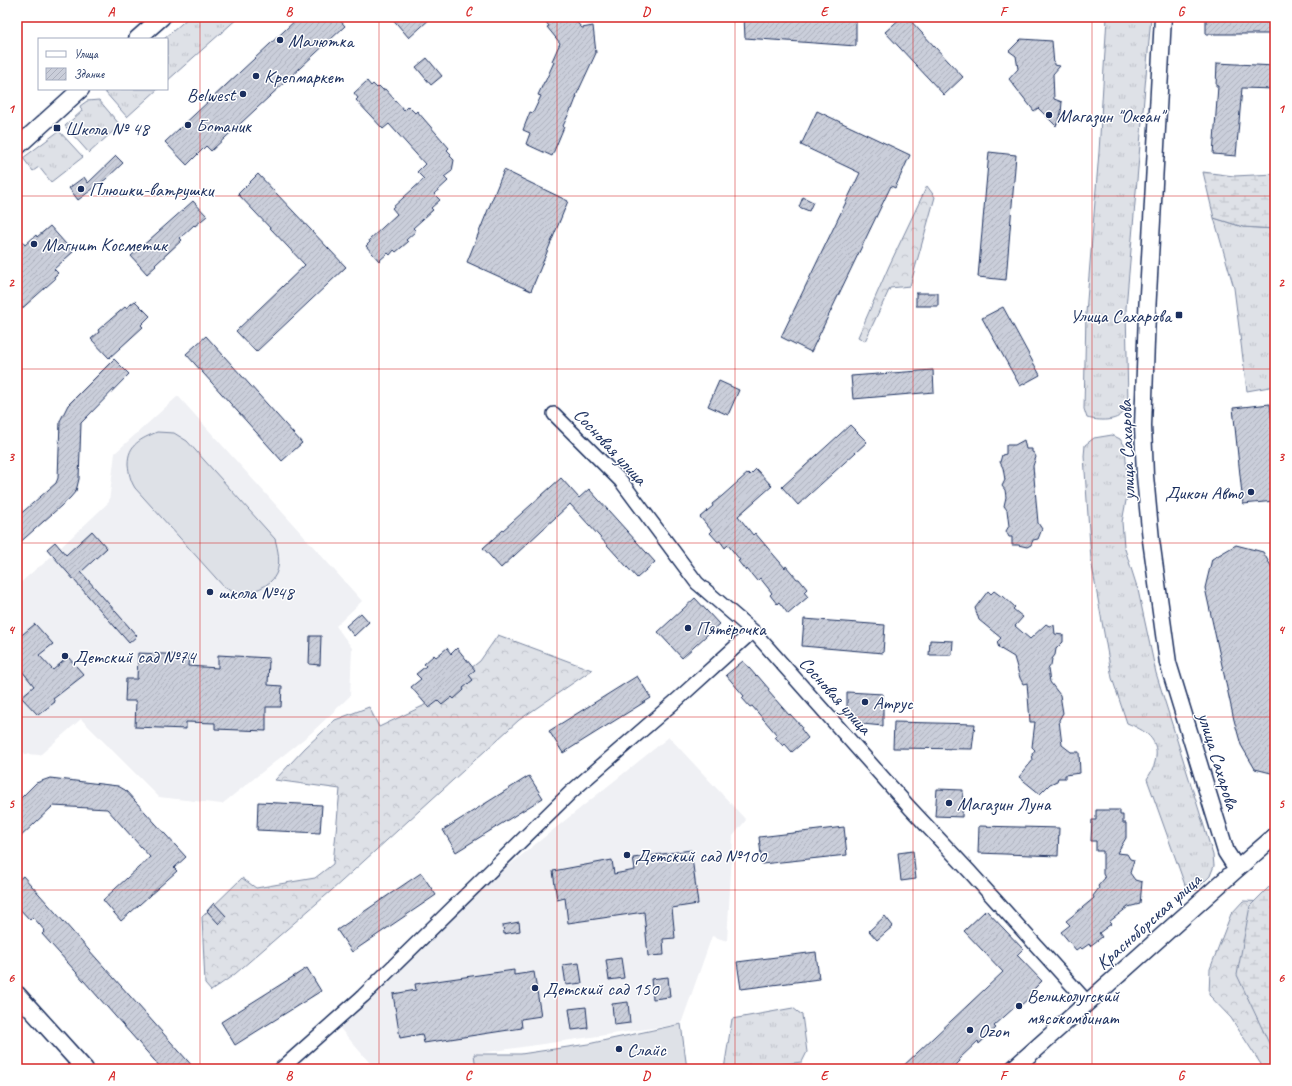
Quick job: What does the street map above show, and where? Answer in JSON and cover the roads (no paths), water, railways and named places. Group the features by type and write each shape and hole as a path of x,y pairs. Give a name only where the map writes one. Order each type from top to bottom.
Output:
{"street":[{"path":"138,38 162,17"},
{"name":"улица Сахарова","path":"1163,17 1143,426 1144,476 1168,664 1226,852 1237,869"},
{"path":"17,147 80,90"},
{"name":"Сосновая улица","path":"554,414 621,481 697,583 753,631 910,808 1088,1003"},
{"path":"280,1069 363,996 571,792 678,700 753,631"},
{"name":"Красноборская улица","path":"1013,1069 1275,836"},
{"path":"17,994 85,1069"}],"place":[{"name":"Малютка","path":"280,40"},
{"name":"Крепмаркет","path":"256,76"},
{"name":"Belwest","path":"243,94"},
{"name":"Магазин \"Океан\"","path":"1049,115"},
{"name":"Ботаник","path":"188,125"},
{"name":"Школа № 48","path":"57,128"},
{"name":"Плюшки-ватрушки","path":"81,189"},
{"name":"Магнит Косметик","path":"34,244"},
{"name":"Улица Сахарова","path":"1179,315"},
{"name":"Дикон Авто","path":"1251,492"},
{"name":"школа №48","path":"210,592"},
{"name":"Пятёрочка","path":"688,628"},
{"name":"Детский сад №74","path":"65,656"},
{"name":"Атрус","path":"865,702"},
{"name":"Магазин Луна","path":"949,803"},
{"name":"Детский сад №100","path":"627,855"},
{"name":"Детский сад 150","path":"535,988"},
{"name":"Великолугский мясокомбинат","path":"1019,1006"},
{"name":"Ozon","path":"970,1030"},
{"name":"Слайс","path":"619,1049"}]}
